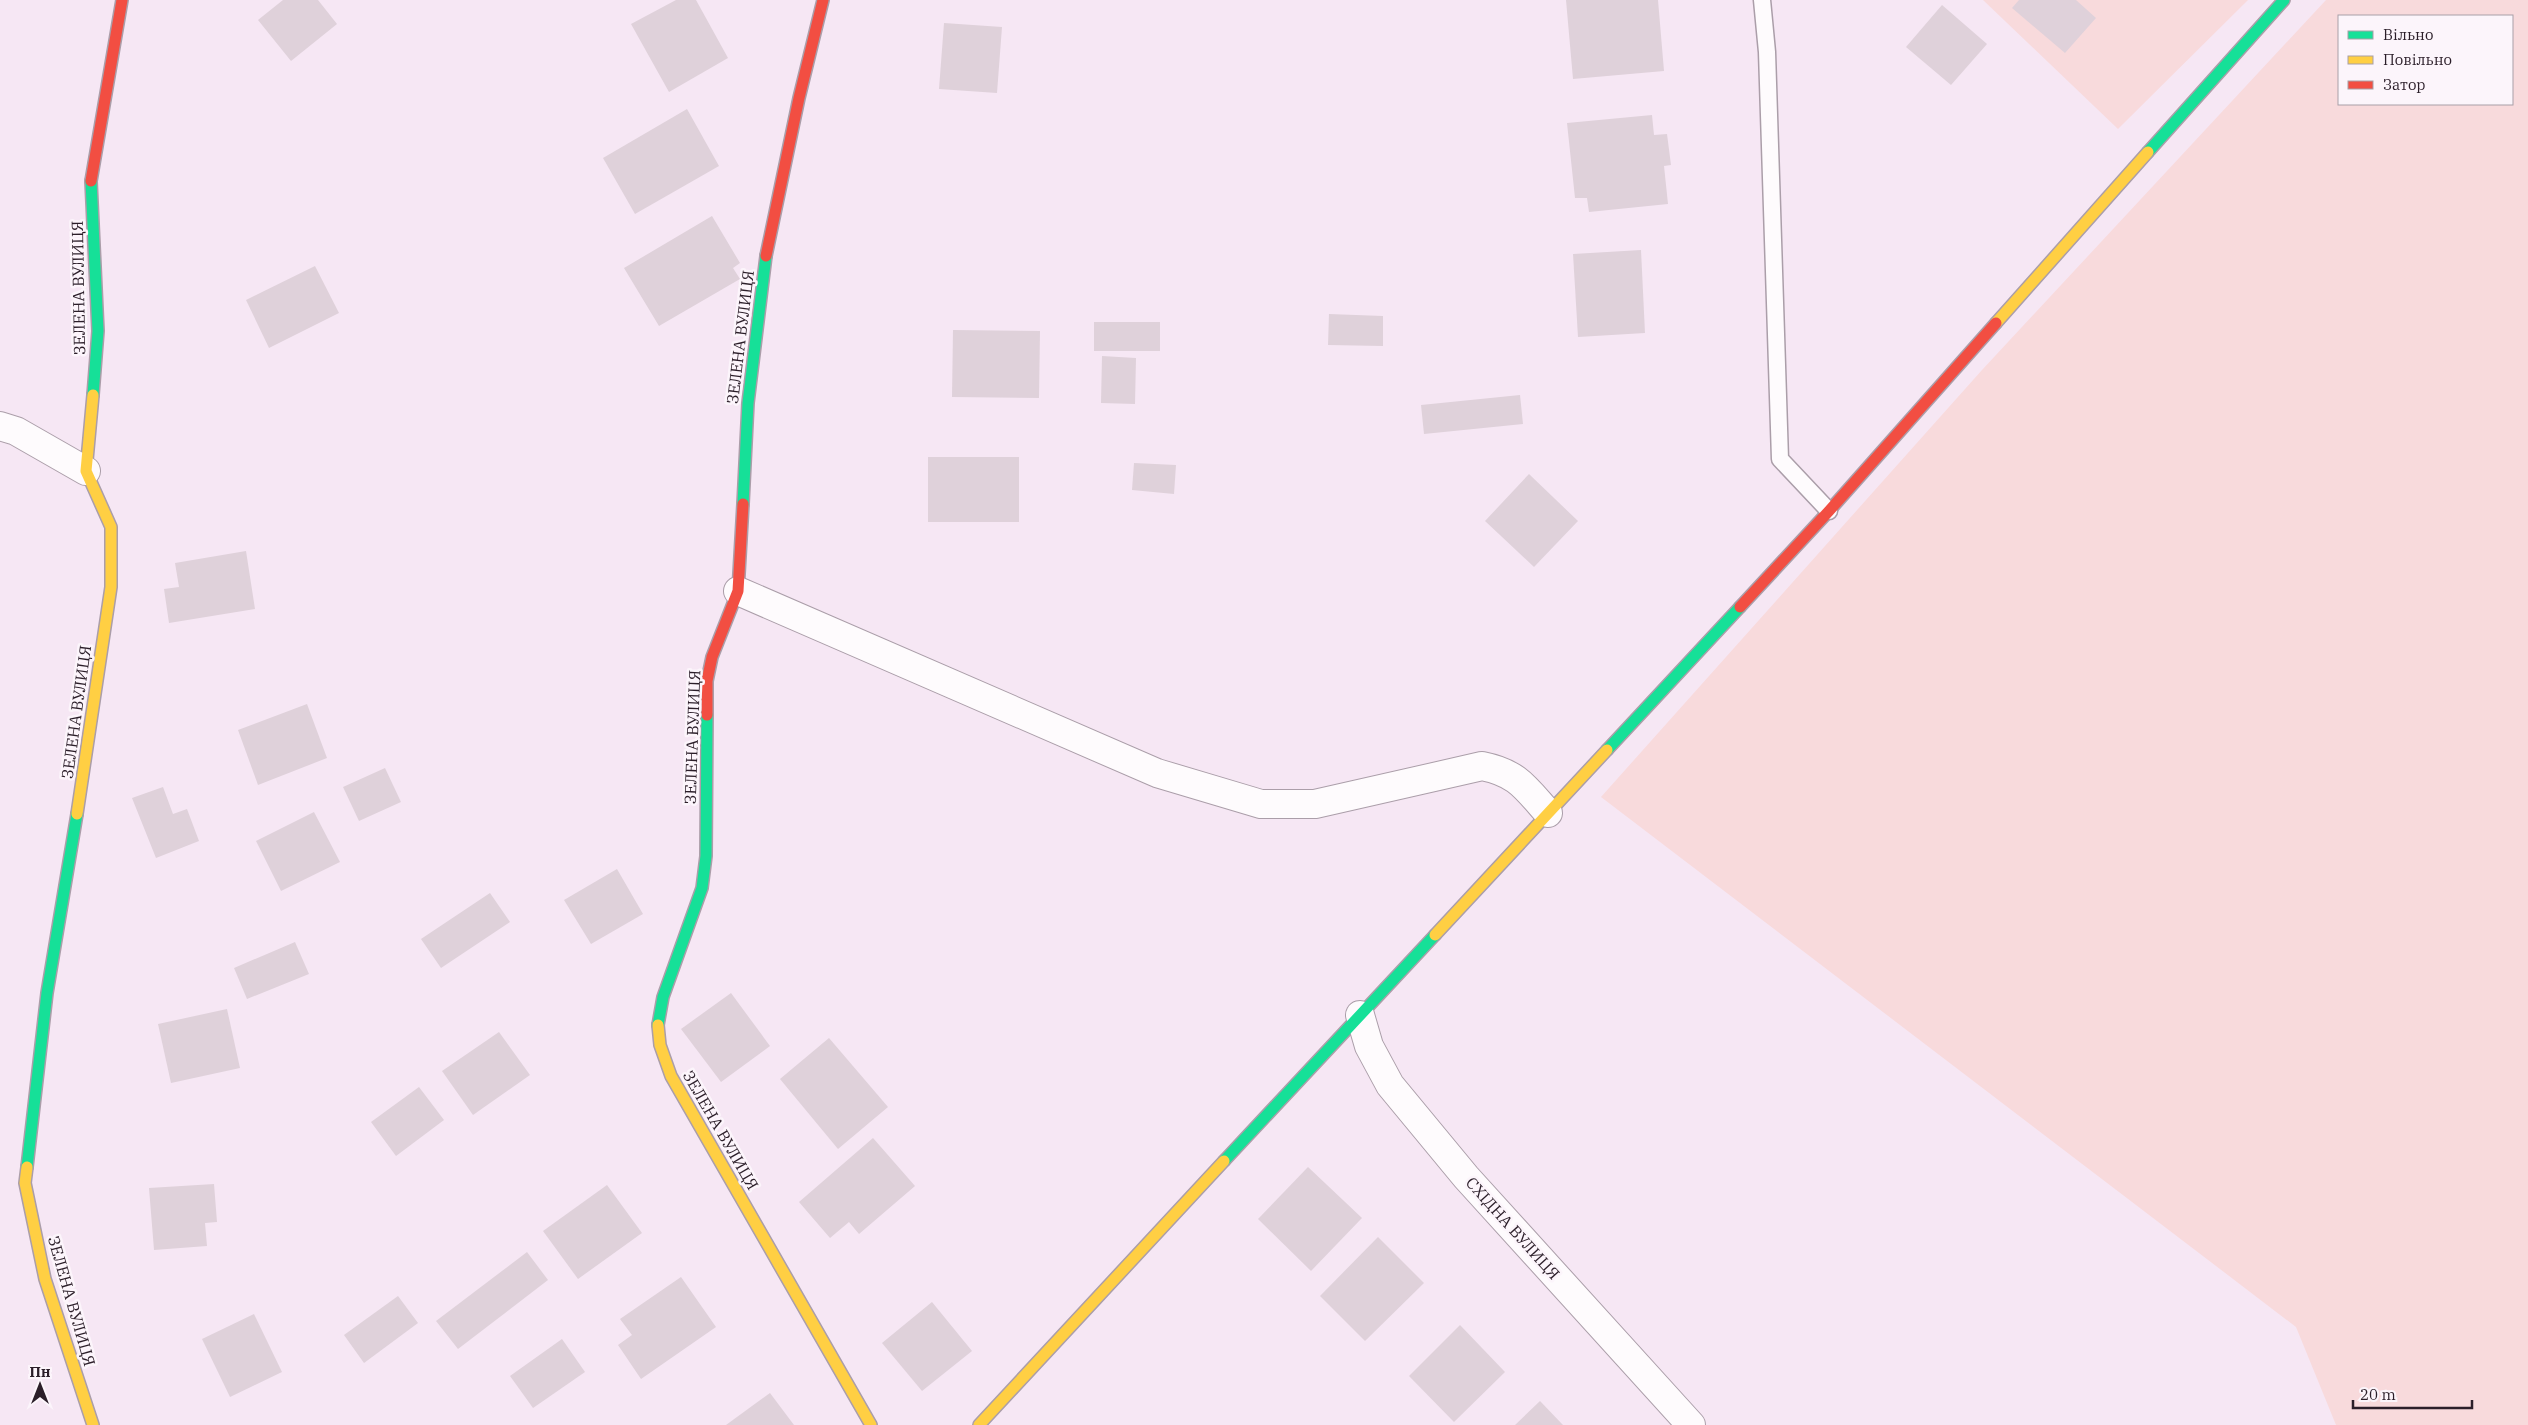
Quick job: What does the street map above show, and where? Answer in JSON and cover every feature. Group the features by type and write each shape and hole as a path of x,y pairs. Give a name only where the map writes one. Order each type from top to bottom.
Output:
{"street":[{"name":"ЗЕЛЕНА ВУЛИЦЯ","path":"93,1425 46,1279 25,1182 47,993 78,810 111,587 111,527 86,471 98,332 91,184 122,0"},
{"name":"ЗЕЛЕНА ВУЛИЦЯ","path":"823,0 799,98 766,254 748,403 738,591 712,657 707,681 706,856 702,888 663,997 658,1022 660,1045 671,1076 871,1425"},
{"path":"979,1425 1829,511 2284,0"},
{"path":"0,426 16,431 86,471"},
{"path":"738,591 1158,774 1261,804 1315,804 1482,766 1502,770 1519,781 1548,813"},
{"name":"СХІДНА ВУЛИЦЯ","path":"1360,1014 1369,1046 1390,1085 1466,1177 1690,1425"}],"lane":[{"path":"1762,0 1767,52 1780,459 1829,511"}],"shaded area":[{"path":"1983,0 2248,0 2118,129"},
{"path":"2326,0 2528,0 2528,1425 2336,1425 2296,1327 1601,797 1982,370"}],"building":[{"path":"283,0 318,0 337,24 291,61 258,20"},
{"path":"676,0 696,0 728,58 669,92 631,24"},
{"path":"1566,0 1658,0 1664,71 1573,79"},
{"path":"2019,0 2076,0 2096,18 2065,53 2012,8"},
{"path":"1942,5 1987,44 1951,85 1906,47"},
{"path":"944,23 1002,27 997,93 939,89"},
{"path":"687,109 719,166 635,214 603,158"},
{"path":"1652,115 1654,135 1667,134 1671,165 1664,166 1668,204 1589,212 1587,198 1575,198 1567,123"},
{"path":"712,216 740,263 733,268 740,279 659,326 624,268"},
{"path":"1641,250 1645,333 1578,337 1573,254"},
{"path":"315,266 339,313 269,348 246,300"},
{"path":"1329,314 1383,316 1383,346 1328,345"},
{"path":"1094,322 1160,322 1160,351 1094,351"},
{"path":"953,330 1040,331 1039,398 952,397"},
{"path":"1102,356 1136,358 1135,404 1101,403"},
{"path":"1520,395 1523,424 1424,434 1421,405"},
{"path":"928,457 1019,457 1019,522 928,522"},
{"path":"1134,463 1176,465 1174,494 1132,490"},
{"path":"1529,474 1578,521 1534,567 1485,521"},
{"path":"246,551 255,609 169,623 164,589 179,587 175,563"},
{"path":"307,704 327,758 258,785 238,730"},
{"path":"385,768 401,802 359,821 343,787"},
{"path":"163,787 173,814 187,809 199,841 156,858 132,798"},
{"path":"314,812 340,862 281,891 256,841"},
{"path":"617,869 643,914 591,944 564,900"},
{"path":"490,893 510,922 441,968 421,939"},
{"path":"295,942 309,974 247,999 234,968"},
{"path":"731,993 770,1046 721,1082 681,1029"},
{"path":"227,1009 240,1068 171,1083 158,1024"},
{"path":"499,1032 530,1075 473,1115 442,1071"},
{"path":"829,1038 888,1107 838,1149 780,1079"},
{"path":"419,1087 444,1120 396,1156 371,1122"},
{"path":"873,1138 915,1186 859,1234 849,1222 830,1238 799,1202"},
{"path":"1308,1167 1362,1218 1311,1271 1258,1219"},
{"path":"214,1184 217,1222 205,1223 207,1246 154,1250 149,1188"},
{"path":"607,1185 642,1233 578,1279 543,1231"},
{"path":"1378,1237 1424,1283 1365,1341 1320,1296"},
{"path":"527,1252 548,1280 458,1349 436,1321"},
{"path":"681,1277 716,1327 641,1379 618,1345 632,1335 620,1319"},
{"path":"398,1296 418,1323 364,1363 344,1335"},
{"path":"932,1302 972,1351 922,1391 882,1343"},
{"path":"254,1314 282,1372 230,1397 202,1339"},
{"path":"1460,1325 1505,1372 1454,1422 1409,1376"},
{"path":"562,1339 585,1372 533,1408 510,1376"},
{"path":"770,1393 794,1425 726,1425"},
{"path":"1540,1401 1563,1425 1515,1425"}],"traffic: fast":[{"path":"2148,152 2284,0"},
{"path":"91,181 98,331 93,395"},
{"path":"743,504 748,403 766,256"},
{"path":"1607,750 1740,607"},
{"path":"658,1025 663,997 702,888 706,856 707,715"},
{"path":"27,1167 47,993 77,814"},
{"path":"1224,1161 1435,935"}],"traffic: slow":[{"path":"1996,323 2148,152"},
{"path":"77,814 111,587 111,527 86,471 93,395"},
{"path":"1435,935 1607,750"},
{"path":"658,1025 660,1045 671,1076 871,1425"},
{"path":"979,1425 1224,1161"},
{"path":"27,1167 25,1183 45,1279 93,1425"}],"traffic: jam":[{"path":"91,181 122,0"},
{"path":"766,256 799,98 823,0"},
{"path":"1740,607 1829,511 1996,323"},
{"path":"707,715 707,681 712,657 738,591 743,504"}]}
